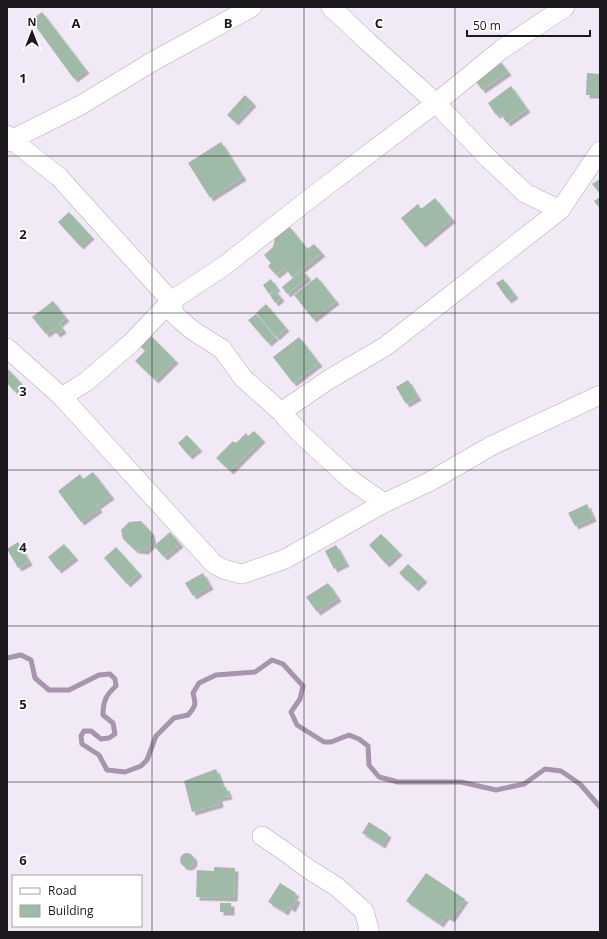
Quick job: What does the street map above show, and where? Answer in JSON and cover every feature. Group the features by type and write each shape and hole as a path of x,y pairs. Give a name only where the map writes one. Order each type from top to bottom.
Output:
{"street":[{"path":"252,7 150,62 81,105 9,139 59,177 171,301 174,315 192,330 222,350 243,378 281,412 301,434 351,480 384,503"},
{"path":"331,7 436,103 486,156 525,193 560,210"},
{"path":"62,398 87,381 131,343 171,301 224,266 436,103 502,49 565,7"},
{"path":"281,412 328,380 386,346 560,210 600,151"},
{"path":"7,348 62,398 214,564 223,569 242,574 285,559 384,503 429,482 491,446 600,395"},
{"path":"262,836 348,896 364,911 369,929 368,932"}],"building":[{"path":"42,12 86,70 74,79 31,20"},
{"path":"499,60 508,72 482,90 474,79"},
{"path":"587,73 600,74 600,95 586,95"},
{"path":"511,86 527,109 507,123 500,113 496,115 488,103"},
{"path":"245,95 253,103 235,122 227,115"},
{"path":"221,142 243,177 210,198 188,163"},
{"path":"600,179 600,194 592,184"},
{"path":"600,197 600,209 594,201"},
{"path":"435,198 452,219 422,244 401,218 418,204 421,209"},
{"path":"69,212 91,236 80,246 58,222"},
{"path":"289,226 307,249 314,244 322,253 292,277 285,268 276,275 268,266 271,263 264,255 273,247 275,237"},
{"path":"302,270 308,277 287,294 282,287"},
{"path":"317,277 336,301 313,319 294,295"},
{"path":"271,279 277,288 269,294 263,285"},
{"path":"503,279 515,295 508,300 496,283"},
{"path":"276,291 281,298 275,303 270,295"},
{"path":"53,301 66,318 59,324 63,330 57,334 53,329 46,334 32,317"},
{"path":"266,304 286,328 276,337 256,313"},
{"path":"256,314 275,337 268,343 248,320"},
{"path":"150,335 175,360 155,380 135,361 145,351 140,346"},
{"path":"299,337 319,363 293,383 273,357"},
{"path":"7,368 22,384 14,391 7,383"},
{"path":"408,380 418,397 406,404 396,387"},
{"path":"254,431 262,439 230,471 216,458 233,441 236,443 246,433 248,436"},
{"path":"187,435 199,448 189,456 178,443"},
{"path":"93,472 111,496 97,506 99,509 81,522 58,491 80,474 83,479"},
{"path":"587,504 593,518 575,526 568,513"},
{"path":"141,521 151,532 153,543 145,551 135,550 123,539 121,530 129,522"},
{"path":"170,532 180,544 164,557 154,546"},
{"path":"381,534 399,552 386,564 369,545"},
{"path":"18,542 29,562 18,568 7,549"},
{"path":"64,544 75,557 58,570 48,557"},
{"path":"336,545 346,563 334,569 325,551"},
{"path":"116,547 139,573 127,584 104,558"},
{"path":"408,564 424,579 415,588 399,573"},
{"path":"203,573 210,586 193,596 185,583"},
{"path":"328,583 338,598 317,612 306,597"},
{"path":"216,769 223,788 226,787 229,796 219,798 220,804 192,812 184,781"},
{"path":"369,822 388,834 382,845 362,833"},
{"path":"187,853 192,855 194,860 192,865 187,867 182,865 180,860 182,855"},
{"path":"214,867 235,868 234,898 196,897 197,870 214,871"},
{"path":"426,873 465,899 451,919 446,916 440,924 406,901"},
{"path":"280,883 296,893 294,897 297,899 292,909 288,906 285,912 268,902"},
{"path":"220,903 231,903 231,912 220,912"}],"waterway":[{"path":"7,658 21,655 31,660 35,678 49,690 69,690 99,675 110,674 115,679 116,686 106,699 103,715 113,723 115,734 109,738 101,739 91,731 84,731 81,736 82,744 99,755 107,770 125,772 141,766 147,760 156,736 174,718 188,715 193,709 195,705 193,693 199,683 216,675 255,672 272,660 283,664 303,686 300,699 291,712 297,725 324,742 331,742 349,735 359,739 368,746 369,765 379,777 398,782 461,782 496,790 524,784 545,769 561,771 580,784 600,807"}]}
